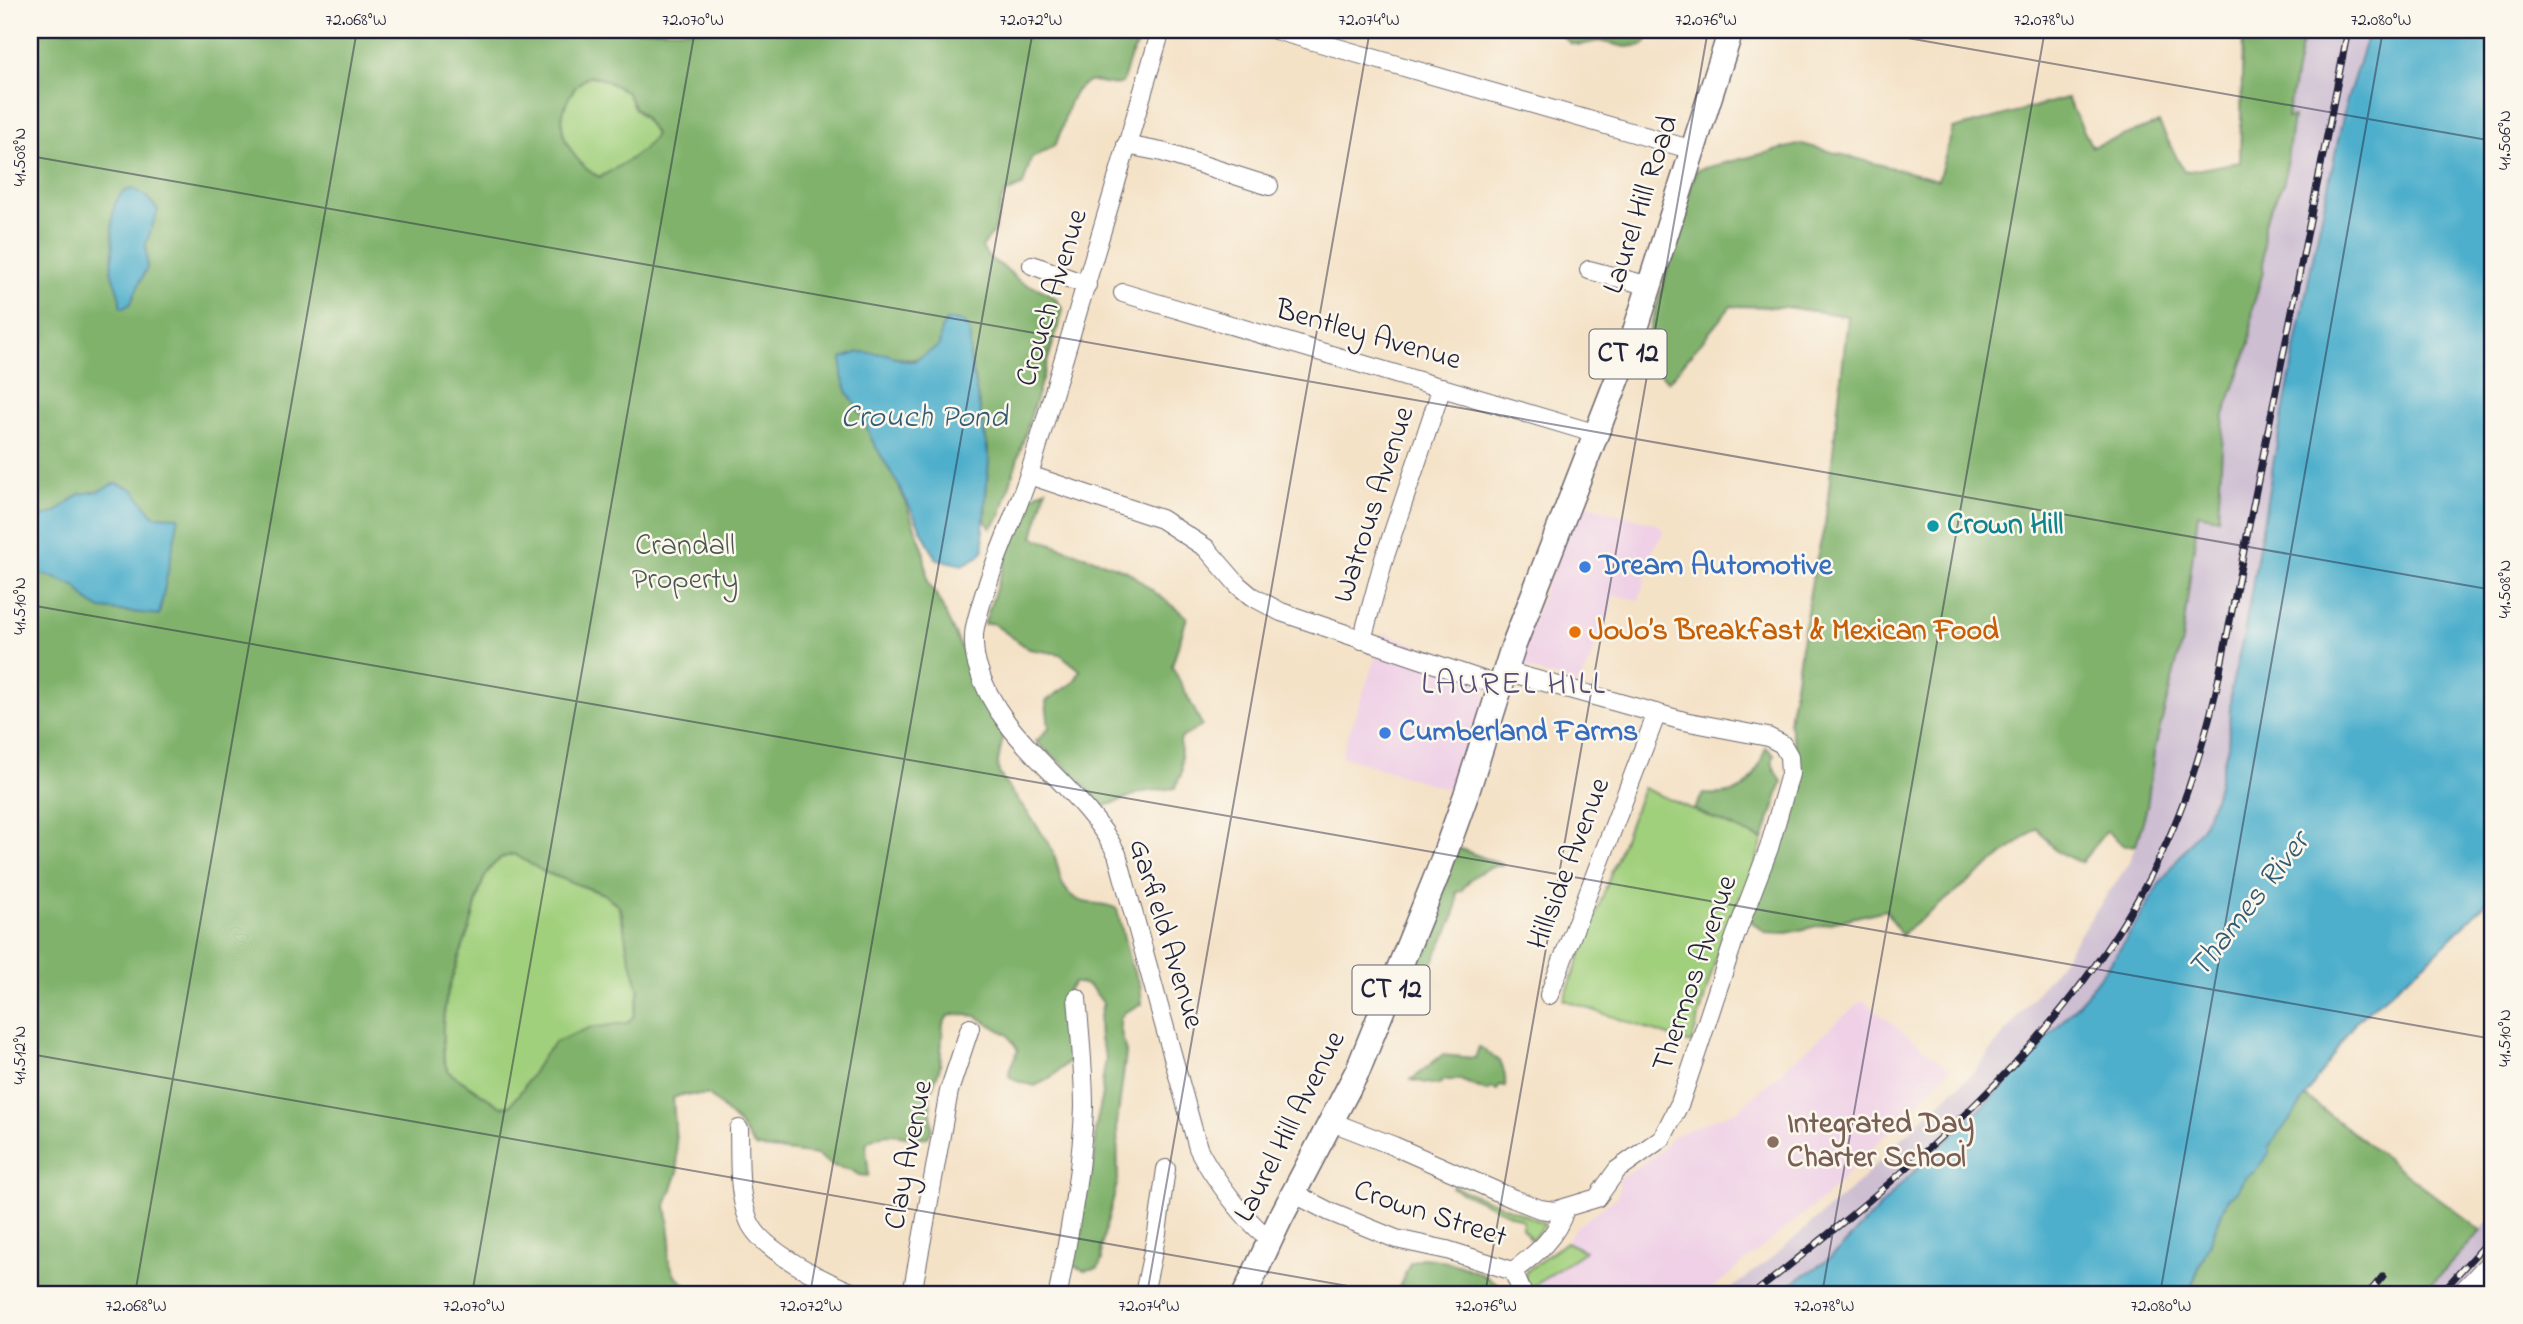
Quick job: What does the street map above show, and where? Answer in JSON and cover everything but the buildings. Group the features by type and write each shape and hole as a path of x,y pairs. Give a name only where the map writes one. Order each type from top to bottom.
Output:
{"highway":[{"name":"Laurel Hill Road","path":"1502,679 1630,347 1731,30"},
{"name":"Laurel Hill Avenue","path":"1245,1294 1270,1238 1367,1051 1439,870 1464,801 1502,679"}],"street":[{"name":"Crouch Avenue","path":"976,661 974,630 1029,475 1161,30"},
{"path":"1275,30 1693,150"},
{"path":"1126,145 1174,156 1269,186"},
{"path":"1032,265 1087,285"},
{"path":"1589,270 1650,286"},
{"name":"Bentley Avenue","path":"1123,293 1597,433"},
{"name":"Watrous Avenue","path":"1362,640 1384,559 1442,387"},
{"name":"Thermos Avenue","path":"1029,475 1161,519 1206,548 1238,586 1258,601 1292,617 1362,640 1502,679 1695,723 1751,732 1775,739 1787,752 1790,774 1767,856 1735,937 1674,1118 1657,1143 1613,1174 1597,1199 1554,1211 1540,1209 1332,1122"},
{"name":"Garfield Avenue","path":"976,661 986,687 1011,730 1025,747 1070,789 1099,825 1117,854 1198,1148 1254,1226 1270,1238"},
{"name":"Hillside Avenue","path":"1549,995 1657,713"},
{"path":"1058,1294 1075,1201 1083,1126 1077,998"},
{"name":"Clay Avenue","path":"912,1294 949,1091 970,1028"},
{"path":"739,1129 741,1188 747,1217 753,1229 791,1262 856,1294"},
{"path":"1144,1294 1157,1233 1166,1169"},
{"name":"Crown Street","path":"1293,1193 1330,1212 1396,1239 1447,1250 1513,1271 1523,1294"},
{"name":"Crown Street","path":"1513,1271 1549,1239 1560,1223 1565,1209"},
{"path":"2460,1294 2493,1259"}],"shaded area":[{"path":"2304,30 2369,30 2346,103 2314,252 2244,634 2231,689 2228,746 2214,799 2203,825 2158,886 2123,945 2086,995 1992,1097 1904,1181 1847,1241 1826,1261 1775,1294 1724,1294 1775,1255 1858,1183 1920,1120 1973,1073 2055,970 2130,862 2147,807 2154,752 2184,617 2198,513 2218,518 2224,415 2250,343 2253,306 2263,272 2264,223 2284,181 2293,117 2287,119"},
{"path":"1577,502 1659,525 1664,532 1654,546 1639,600 1613,595 1610,612 1580,685 1516,665"},
{"path":"1384,633 1493,672 1456,792 1341,756"},
{"name":"Integrated Day Charter School","path":"1862,1000 1950,1069 1826,1196 1705,1294 1537,1294 1533,1287 1585,1252 1566,1242 1575,1228 1618,1196 1620,1178 1658,1153 1673,1136 1738,1110"},
{"path":"2493,1216 2493,1251 2454,1294 2422,1294"}],"green space":[{"name":"Crandall Property","path":"30,30 1143,30 1122,83 1113,85 1089,82 1075,92 1055,145 1031,159 1023,185 1006,193 994,232 982,247 989,258 1018,280 1051,295 1063,310 1000,517 991,528 985,521 988,449 970,358 970,331 941,329 939,346 914,359 887,354 848,393 899,486 923,548 928,583 938,598 1003,737 998,762 999,773 1049,844 1067,892 1083,902 1117,909 1130,963 1140,984 1142,1004 1125,1012 1120,1019 1126,1053 1117,1123 1118,1180 1101,1247 1102,1260 1098,1268 1084,1270 1071,1265 1079,1219 1095,1158 1095,1130 1103,1094 1106,1058 1100,1040 1099,1022 1103,1003 1088,986 1074,983 1068,990 1067,1008 1072,1024 1068,1042 1070,1060 1051,1078 1035,1086 1009,1076 1018,1050 1008,1035 976,1016 948,1016 943,1024 940,1067 930,1094 932,1129 928,1137 890,1134 867,1142 868,1176 833,1166 817,1155 755,1147 737,1122 709,1095 681,1095 673,1098 678,1172 666,1205 671,1240 668,1258 675,1276 692,1294 30,1294","holes":["590,76 598,77 626,91 634,107 655,134 639,153 600,177 587,169 575,156 566,141 562,126 569,97 578,84","514,854 544,872 604,894 618,905 639,990 634,1016 627,1023 589,1028 555,1042 510,1105 501,1107 450,1073 444,1058 443,1027 450,986 472,922 481,885 493,865"]},
{"path":"1556,30 1652,30 1644,45 1626,47 1599,41 1580,45 1570,43"},
{"path":"2243,30 2304,30 2287,118 2293,117 2284,181 2264,223 2263,272 2253,306 2250,343 2224,415 2218,518 2198,514 2182,641 2154,752 2147,807 2136,845 2125,846 2106,831 2081,863 2056,851 2037,828 1901,935 1886,910 1787,933 1765,932 1748,919 1801,770 1789,722 1813,574 1825,524 1848,316 1785,307 1731,306 1669,381 1641,360 1696,170 1802,144 1938,180 1953,129 2067,98 2092,147 2159,123 2184,172 2240,162"},
{"path":"590,76 625,90 635,109 654,132 653,140 643,150 600,177 587,169 575,156 566,141 562,126 563,112 569,97 578,84"},
{"path":"1046,489 1033,537 1127,571 1187,617 1172,666 1202,725 1180,739 1182,772 1175,788 1142,792 1103,807 1068,769 1036,742 1049,728 1046,701 1075,681 1080,670 1060,654 1029,649 992,623 984,624 1013,539 1031,497"},
{"path":"1766,747 1774,755 1773,766 1782,782 1763,840 1694,810 1703,794 1729,793 1745,786 1757,771"},
{"path":"1643,788 1763,840 1722,937 1691,1044 1564,1000"},
{"path":"1455,847 1503,865 1479,873 1461,891 1456,892 1457,905 1453,918 1429,973 1431,1000 1400,987"},
{"path":"514,854 544,872 604,894 618,905 639,990 634,1017 627,1023 589,1028 522,1090 510,1105 501,1107 450,1073 444,1058 443,1027 450,986 472,922 481,885 493,865"},
{"path":"1479,1047 1500,1062 1505,1086 1500,1085 1497,1090 1491,1088 1487,1091 1460,1080 1445,1080 1438,1085 1411,1080 1442,1055 1475,1058"},
{"path":"2305,1096 2481,1231 2422,1294 2188,1294 2228,1198 2237,1192 2244,1178 2254,1172"},
{"path":"1453,1186 1545,1224 1532,1240 1522,1228 1523,1220 1452,1188"},
{"path":"1566,1242 1585,1251 1534,1286 1537,1294 1530,1294 1524,1277 1527,1271"},
{"path":"1421,1258 1468,1268 1501,1286 1508,1294 1396,1294 1410,1263"}],"water":[{"name":"Thames River","path":"2369,30 2493,30 2493,896 2434,955 2355,1022 2293,1116 2269,1146 2270,1152 2254,1172 2244,1178 2237,1192 2228,1198 2188,1294 1775,1294 1839,1250 1904,1181 1992,1097 2039,1047 2086,995 2113,959 2158,886 2203,825 2214,799 2228,746 2231,689 2244,634 2314,252 2346,103"},
{"path":"133,189 145,195 158,210 146,244 147,267 130,304 123,308 120,306 111,271 112,224 118,198"},
{"name":"Crouch Pond","path":"946,321 964,323 970,331 970,358 989,459 984,549 979,556 963,565 936,559 872,440 842,376 842,358 859,352 887,354 905,361 914,361 939,346 941,329"},
{"path":"116,483 133,489 154,516 179,517 159,615 101,609 89,602 75,586 50,576 30,573 30,521 56,512 79,494 98,491"}],"railway":[{"path":"1753,1294 1868,1202 1979,1101 2030,1047 2077,990 2120,929 2166,844 2191,780 2216,691 2348,30"},
{"path":"2440,1294 2493,1235"},
{"path":"2368,1294 2383,1276"}],"place":[{"name":"Crown Hill","path":"1933,526"},
{"name":"Dream Automotive","path":"1585,567"},
{"name":"JoJo’s Breakfast & Mexican Food","path":"1575,632"},
{"name":"Cumberland Farms","path":"1385,733"},
{"name":"Integrated Day Charter School","path":"1773,1142"}],"district":[{"name":"LAUREL HILL","path":"1514,685"}]}
